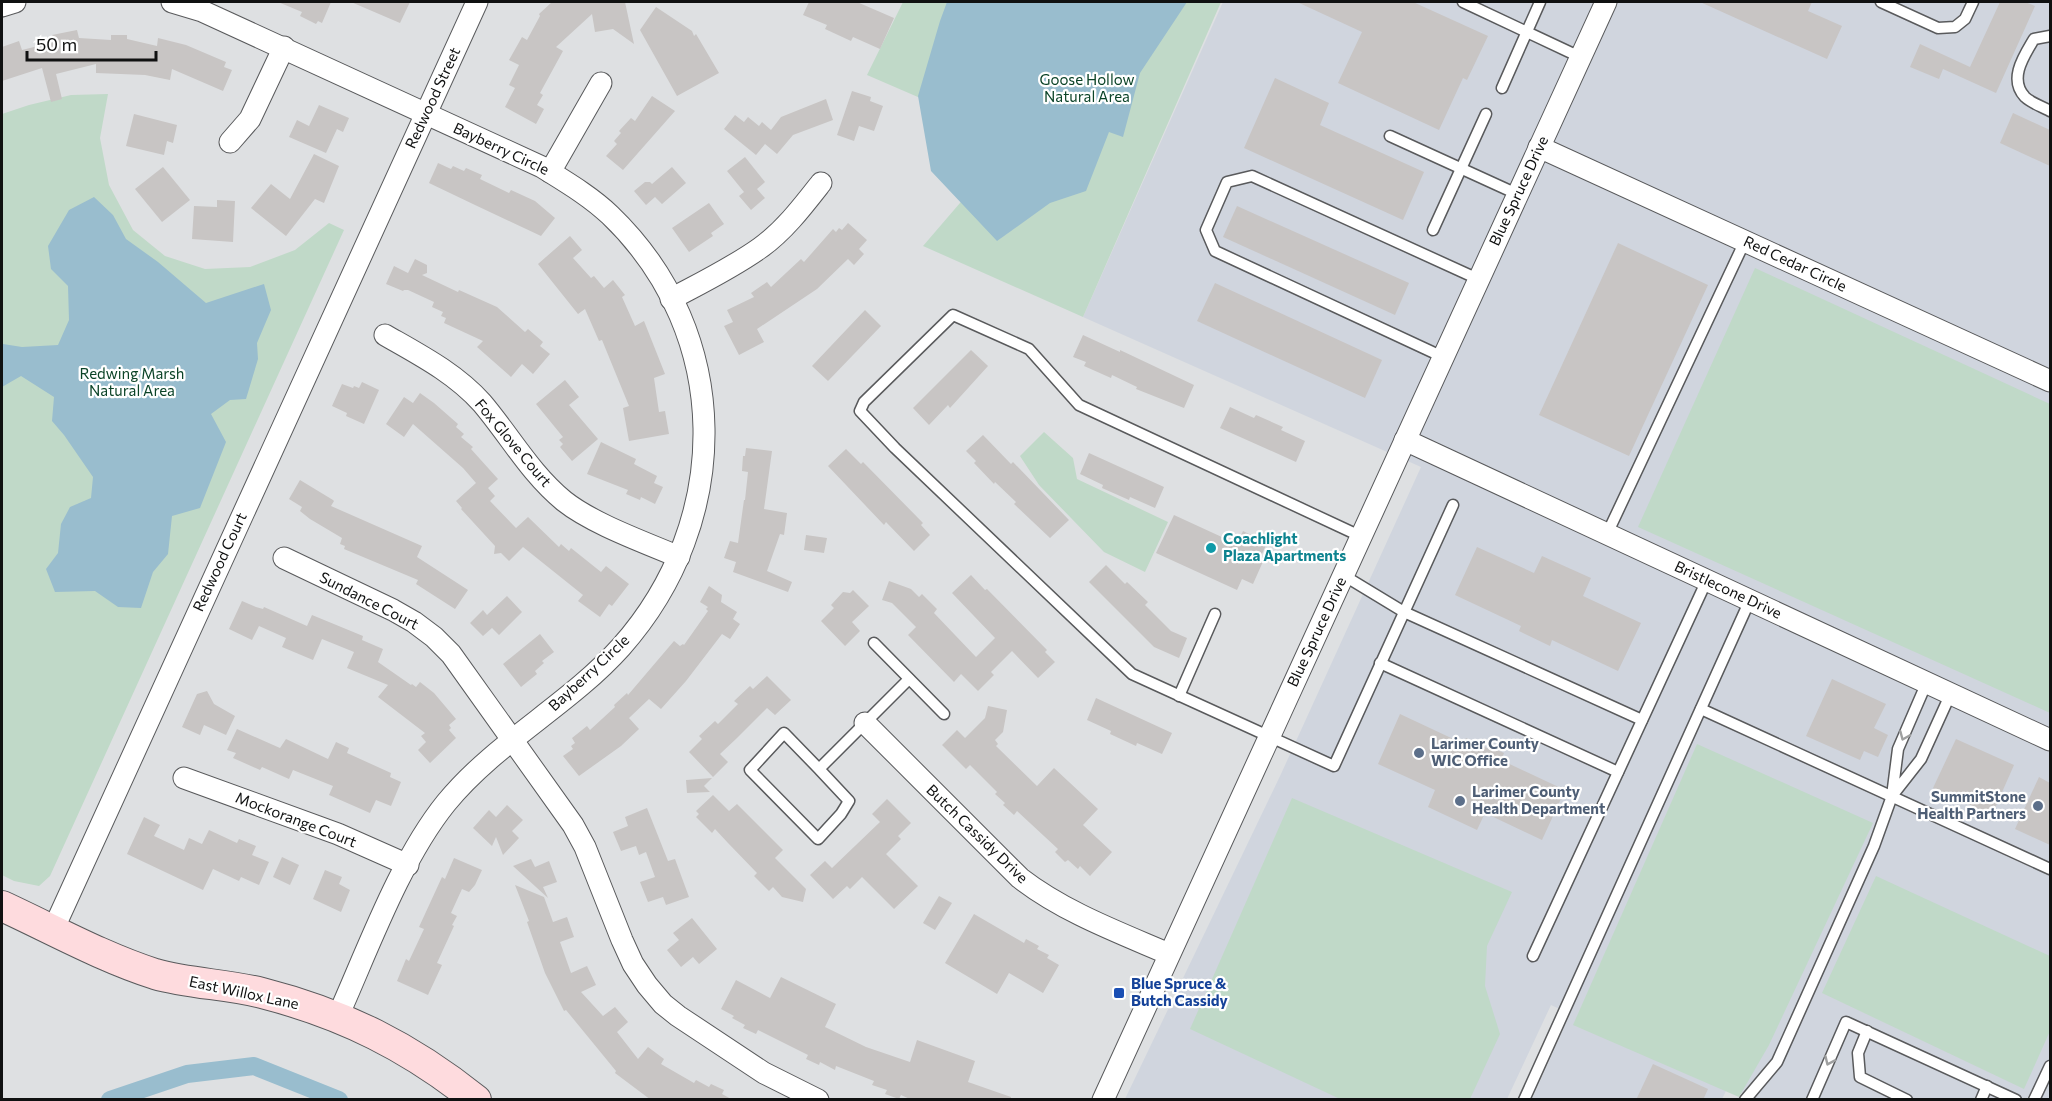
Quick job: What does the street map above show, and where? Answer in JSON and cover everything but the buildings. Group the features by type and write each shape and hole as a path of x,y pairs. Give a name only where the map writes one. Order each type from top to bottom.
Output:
{"main road":[{"name":"East Willox Lane","path":"2,906 89,947 156,974 261,993 338,1016 385,1038 420,1059 476,1100"}],"street":[{"name":"Bayberry Circle","path":"172,2 202,11 284,47 550,172 582,192 610,215 636,243 664,283 693,353 701,390 705,427 703,467 696,510 679,557 649,612 619,649 512,739 469,778 447,802 426,831 397,885 338,1016"},
{"name":"Redwood Street","path":"388,194 477,2"},
{"name":"Blue Spruce Drive","path":"1102,1100 1606,2"},
{"path":"230,142 250,119 284,47"},
{"path":"550,172 601,83"},
{"name":"Red Cedar Circle","path":"1539,147 2050,381"},
{"path":"671,299 731,267 762,247 792,219 821,183"},
{"name":"Redwood Court","path":"53,930 388,194"},
{"name":"Fox Glove Court","path":"385,335 442,368 462,383 482,404 534,473 566,502 609,527 679,557"},
{"name":"Bristlecone Drive","path":"1405,440 2050,740"},
{"name":"Sundance Court","path":"285,558 393,610 434,637 451,654 573,825 585,848 633,964 647,985 678,1016 764,1073 818,1100"},
{"name":"Butch Cassidy Drive","path":"865,723 1020,878 1066,908 1169,954"},
{"name":"Mockorange Court","path":"184,778 338,834 408,865"}],"lane":[{"path":"1463,2 1580,57"},
{"path":"1502,88 1540,2"},
{"path":"1881,2 1938,28 1955,27 1965,20 1973,2"},
{"path":"2050,36 2034,39 2019,64 2018,77 2019,88 2025,98 2050,111"},
{"path":"1433,230 1486,114"},
{"path":"1390,136 1517,194"},
{"path":"1443,357 1215,251 1206,230 1227,182 1252,176 1478,279"},
{"path":"1607,534 1745,241"},
{"path":"1360,537 1079,405 1029,349 953,315 864,402 860,411 895,448 1132,674 1334,766 1453,505"},
{"path":"1343,575 1404,612 1642,720"},
{"path":"1533,956 1707,580"},
{"path":"1524,1100 1750,600"},
{"path":"1179,696 1215,614"},
{"path":"874,643 944,714"},
{"path":"1380,663 1618,772"},
{"path":"819,769 909,679"},
{"path":"1745,1100 1777,1062 1874,846 1892,796 1898,749 1927,682"},
{"path":"1892,796 1921,759 1950,693"},
{"path":"1701,709 2050,869"},
{"path":"784,733 819,769 849,801 841,814 818,839 750,770 784,733"},
{"path":"1812,1100 1846,1022 2016,1100"},
{"path":"1867,1032 1858,1053 1860,1077 1907,1100"},
{"path":"2034,1100 2047,1082 2050,1066"},
{"path":"1981,1100 1987,1086"}],"shaded area":[{"path":"1223,2 2050,2 2050,1099 1756,1099 1594,1025 1727,1089 1722,1099 1532,1099 1570,1014 1551,1005 1507,1099 1125,1099 1281,774 1421,467 1083,317"}],"green space":[{"name":"Goose Hollow Natural Area","path":"903,2 1221,2 1083,317 923,246 1015,139 867,75"},
{"name":"Redwing Marsh Natural Area","path":"108,94 100,138 109,185 133,230 165,256 205,269 250,267 295,250 329,223 344,230 50,876 39,886 14,881 2,875 2,114 71,95"},
{"path":"1755,268 2050,404 2050,713 1638,527"},
{"path":"1044,432 1073,458 1077,479 1168,522 1145,572 1104,552 1039,485 1020,456"},
{"path":"1697,744 1873,823 1769,1045 1739,1097 1573,1025"},
{"path":"1292,798 1512,892 1487,946 1485,986 1500,1034 1470,1099 1340,1099 1190,1029"},
{"path":"1876,876 2050,956 2050,1031 2024,1089 1822,993"}],"water":[{"path":"947,2 1187,2 1140,73 1123,137 1109,132 1086,191 1050,203 997,241 931,171 918,96"},
{"path":"94,197 113,215 126,239 158,262 206,303 264,284 271,310 257,343 258,359 246,399 230,400 211,414 226,442 200,508 172,516 168,554 153,572 141,608 118,607 95,591 55,592 46,569 58,553 61,524 70,507 91,498 93,477 52,421 54,397 21,376 2,387 2,341 3,344 22,347 58,345 69,320 68,286 51,269 48,246 69,210"}],"waterway":[{"path":"110,1100 187,1074 254,1066 339,1100"}],"place":[{"name":"Coachlight Plaza Apartments","path":"1211,548"},
{"name":"Larimer County WIC Office","path":"1419,753"},
{"name":"Larimer County Health Department","path":"1460,801"},
{"name":"SummitStone Health Partners","path":"2038,806"},
{"name":"Blue Spruce & Butch Cassidy","path":"1119,993"}]}
